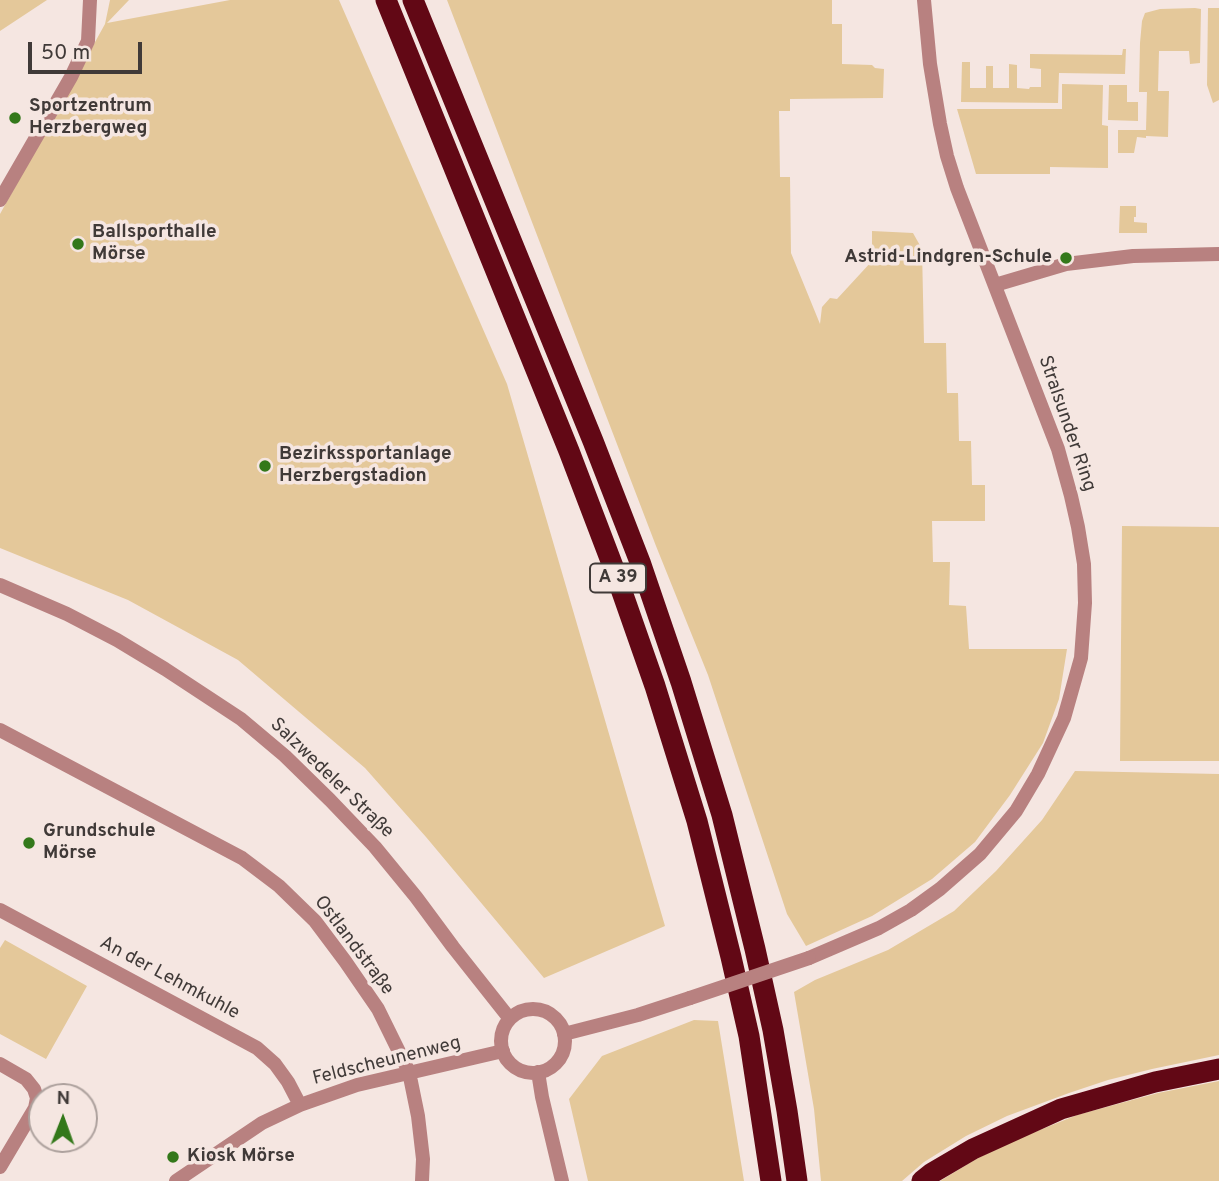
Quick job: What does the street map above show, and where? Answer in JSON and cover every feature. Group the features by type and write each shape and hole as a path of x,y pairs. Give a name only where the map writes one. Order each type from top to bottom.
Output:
{"highway":[{"name":"A 39","path":"386,0 569,451 655,686 697,821 731,957 749,1036 771,1181"},
{"name":"A 39","path":"413,0 593,441 640,562 681,682 722,815 755,948 776,1043 797,1181"},
{"path":"922,1181 973,1149 1061,1109 1155,1082 1219,1069"}],"street":[{"path":"0,200 71,77 88,41 90,0"},
{"name":"Stralsunder Ring","path":"564,1034 638,1015 809,958 879,928 911,910 980,854 1016,811 1038,774 1064,718 1081,658 1085,603 1084,564 1078,527 1058,449 947,156 932,77 924,0"},
{"path":"995,285 1066,264 1133,256 1219,254"},
{"name":"Salzwedeler Straße","path":"0,585 87,625 153,662 241,719 285,756 375,847 510,1019"},
{"name":"Ostlandstraße","path":"0,730 242,859 279,886 315,921 378,1009 409,1072 418,1116 423,1158 422,1181"},
{"name":"An der Lehmkuhle","path":"0,910 257,1048 275,1064 300,1105"},
{"path":"530,1009 552,1015 560,1023 564,1034 565,1044 557,1063 538,1072 530,1073 513,1066 503,1051 502,1034 510,1019 530,1009"},
{"name":"Feldscheunenweg","path":"176,1181 262,1123 300,1105 357,1085 503,1051"},
{"path":"0,1064 26,1079 34,1088 37,1098 35,1108 0,1167"},
{"path":"538,1072 562,1181"}],"shaded area":[{"path":"0,0 47,0 0,31"},
{"name":"Bezirkssportanlage Herzbergstadion","path":"110,0 129,0 107,23 230,0 339,0 507,384 665,926 544,978 365,768 238,660 128,600 0,548 0,214 105,24"},
{"path":"447,0 832,0 832,24 842,24 842,64 872,65 884,69 883,98 790,99 790,111 779,111 780,177 790,177 791,253 820,324 822,307 830,298 837,299 872,261 872,231 913,233 922,249 924,343 946,343 947,393 958,393 959,441 971,441 972,485 985,485 985,521 932,521 933,562 950,562 949,605 966,606 969,649 1067,649 1059,699 1043,743 1010,795 975,842 932,879 872,916 806,946 787,914 708,675"},
{"path":"1208,8 1219,8 1219,100 1213,103 1207,85"},
{"path":"1160,9 1201,9 1200,63 1190,64 1189,51 1159,51 1158,91 1169,91 1168,137 1137,137 1134,153 1118,153 1118,130 1146,130 1147,92 1139,92 1140,43 1145,13"},
{"path":"1123,49 1126,49 1125,74 1059,73 1058,103 961,102 962,62 970,62 970,88 986,88 986,66 993,66 993,88 1009,88 1009,64 1017,65 1017,88 1029,89 1041,87 1041,69 1030,68 1030,54 1122,55"},
{"path":"1062,84 1103,85 1102,125 1108,126 1108,168 1050,167 1050,174 976,174 957,109 1062,109"},
{"path":"1109,85 1127,85 1127,102 1138,102 1138,121 1108,120"},
{"path":"1120,206 1136,206 1134,222 1147,223 1147,233 1119,233"},
{"path":"1122,526 1219,527 1219,761 1120,761"},
{"path":"1075,771 1219,774 1219,1055 1108,1080 1007,1116 966,1136 924,1162 902,1181 821,1181 814,1109 794,992 815,980 888,950 954,911 996,871 1042,820"},
{"path":"5,940 87,986 46,1059 0,1034 0,948"},
{"path":"694,1020 718,1021 744,1181 588,1181 569,1099 602,1056"},
{"path":"1219,1081 1219,1181 940,1181 1015,1140 1077,1115 1158,1093"}],"place":[{"name":"Sportzentrum Herzbergweg","path":"15,118"},
{"name":"Ballsporthalle Mörse","path":"78,244"},
{"name":"Astrid-Lindgren-Schule","path":"1066,258"},
{"name":"Bezirkssportanlage Herzbergstadion","path":"265,466"},
{"name":"Grundschule Mörse","path":"29,843"},
{"name":"Kiosk Mörse","path":"173,1157"}]}
